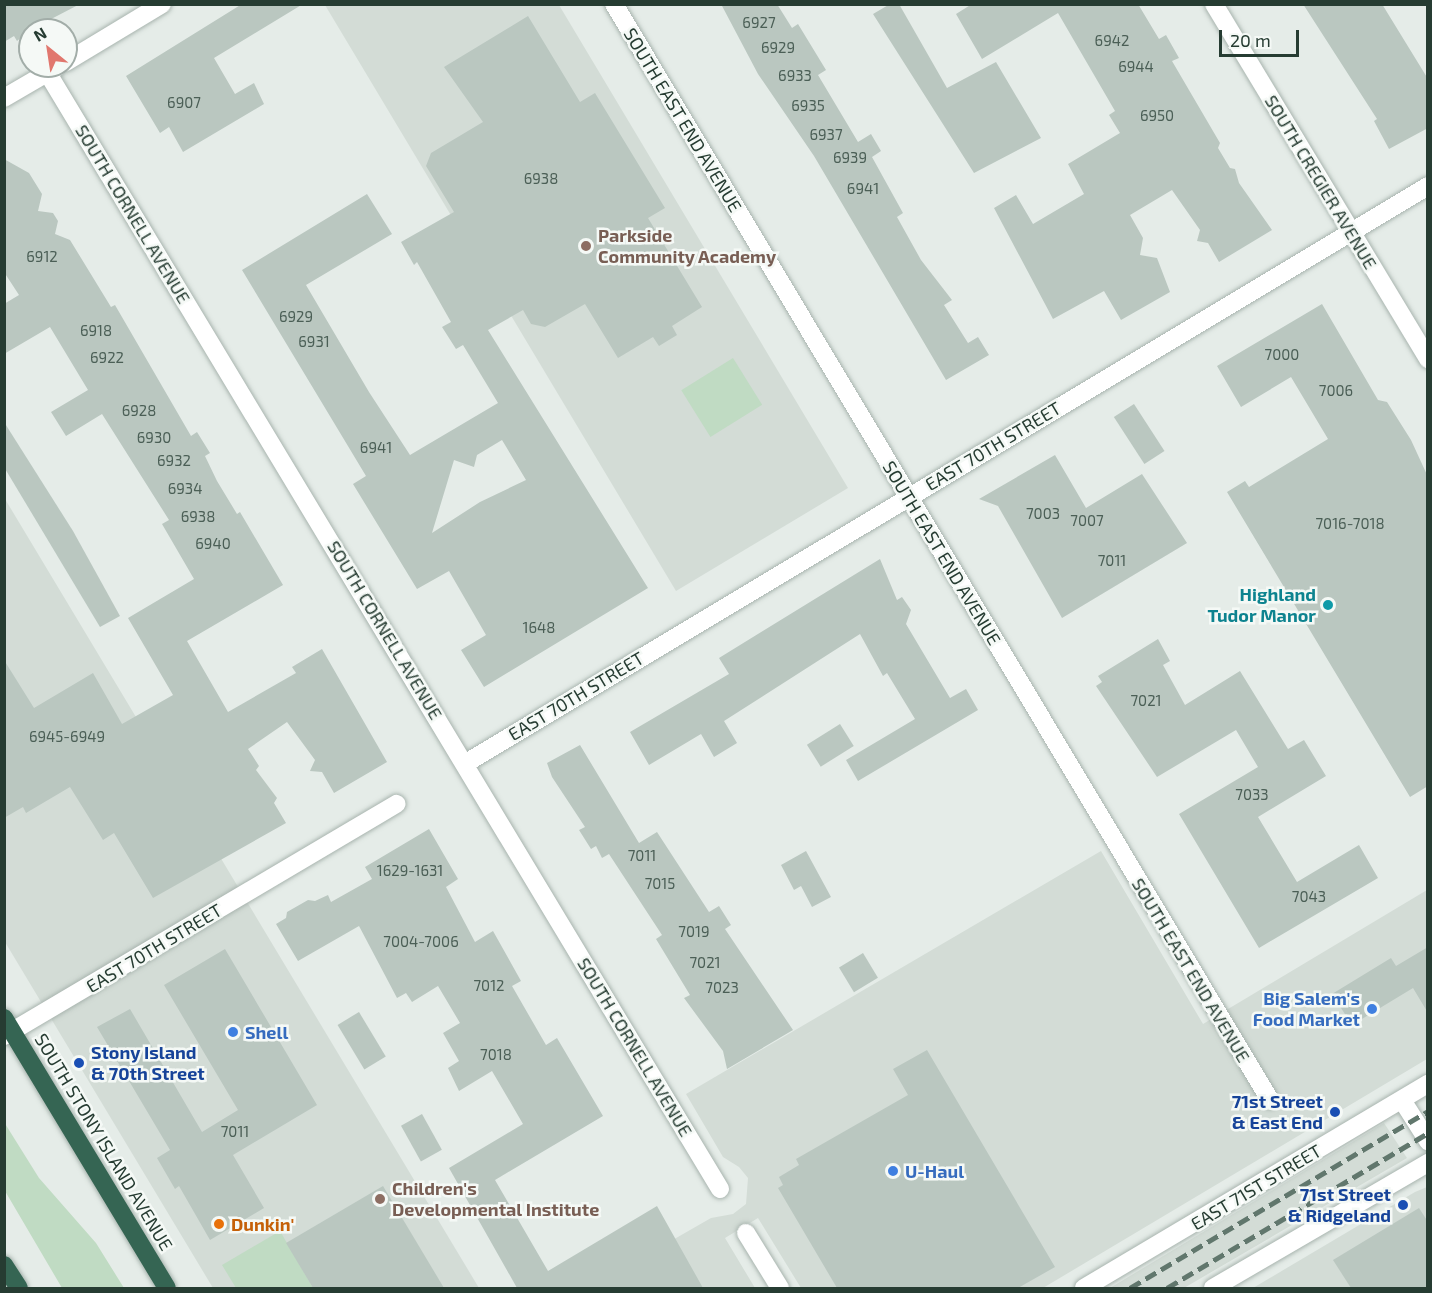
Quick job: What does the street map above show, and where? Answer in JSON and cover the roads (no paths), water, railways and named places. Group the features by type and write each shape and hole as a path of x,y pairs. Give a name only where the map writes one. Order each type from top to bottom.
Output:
{"highway":[{"name":"SOUTH STONY ISLAND AVENUE","path":"7,1028 167,1288"},
{"path":"4,1265 18,1288"}],"street":[{"path":"78,55 162,4"},
{"name":"SOUTH EAST END AVENUE","path":"614,4 1270,1100"},
{"name":"SOUTH CREGIER AVENUE","path":"1214,4 1428,359"},
{"path":"4,98 38,78"},
{"name":"SOUTH CORNELL AVENUE","path":"58,78 720,1189"},
{"name":"EAST 70TH STREET","path":"466,763 1428,186"},
{"name":"EAST 70TH STREET","path":"7,1028 396,804"},
{"name":"EAST 71ST STREET","path":"1084,1288 1428,1084"},
{"path":"1402,1100 1428,1141"},
{"path":"1214,1288 1428,1163"},
{"path":"746,1233 780,1288"}],"railway":[{"path":"1130,1288 1428,1111"},
{"path":"1167,1288 1428,1133"}],"place":[{"name":"Parkside Community Academy","path":"586,246"},
{"name":"Highland Tudor Manor","path":"1328,605"},
{"name":"Big Salem's Food Market","path":"1372,1009"},
{"name":"Shell","path":"233,1032"},
{"name":"Stony Island & 70th Street","path":"79,1063"},
{"name":"71st Street & East End","path":"1335,1112"},
{"name":"U-Haul","path":"893,1171"},
{"name":"Children's Developmental Institute","path":"380,1199"},
{"name":"71st Street & Ridgeland","path":"1403,1205"},
{"name":"Dunkin'","path":"219,1224"}]}
